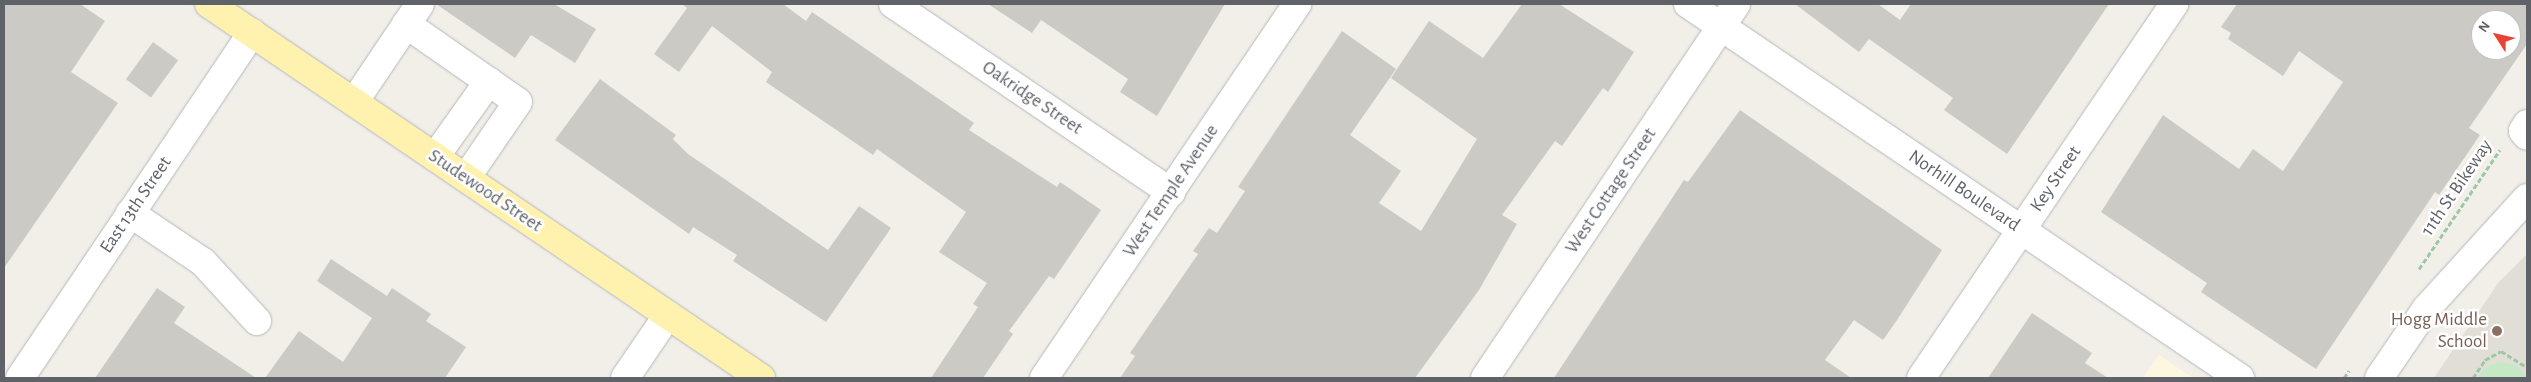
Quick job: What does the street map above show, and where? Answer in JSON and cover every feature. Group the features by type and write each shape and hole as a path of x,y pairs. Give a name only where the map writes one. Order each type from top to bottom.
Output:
{"main road":[{"name":"Studewood Street","path":"209,4 761,378"}],"street":[{"name":"Oakridge Street","path":"893,4 1171,192"},
{"name":"West Temple Avenue","path":"1044,378 1298,4"},
{"name":"Norhill Boulevard","path":"1688,4 2240,378"},
{"name":"West Cottage Street","path":"1485,378 1736,4"},
{"name":"Key Street","path":"1921,378 2174,4"},
{"path":"354,102 413,14 489,81 518,102 466,178"},
{"name":"East 13th Street","path":"20,378 252,33"},
{"path":"435,157 489,81"},
{"path":"2379,378 2426,310 2527,198"},
{"path":"130,214 203,262 257,321"},
{"path":"625,378 668,316"}],"path":[{"name":"11th St Bikeway","path":"2419,269 2512,131 2526,130"},
{"path":"2473,378 2485,360 2501,351 2527,367"}],"shaded area":[{"name":"Hogg Middle School","path":"2527,254 2527,378 2434,378 2498,283"},
{"path":"2159,355 2193,378 2143,378"}],"green space":[{"path":"2500,362 2516,365 2527,378 2478,378 2486,367"}],"building":[{"path":"4,4 80,4 105,21 71,72 118,103 4,268"},
{"path":"436,4 554,4 596,29 575,63 531,35 515,58"},
{"path":"682,4 783,4 806,21 812,12 974,123 969,130 1057,187 1060,182 1101,210 1054,279 1049,276 1009,331 1013,334 983,378 931,378 978,307 973,304 987,283 939,252 966,212 877,149 873,155 766,82 772,72 712,26 679,72 654,54 687,8"},
{"path":"988,4 1225,4 1157,116 1120,92 1128,79 1041,20 1032,33"},
{"path":"1522,4 1559,4 1634,52 1608,92 1603,88 1562,146 1555,141 1502,215 1517,224 1479,290 1415,378 1120,378 1135,356 1130,353 1198,254 1193,251 1209,228 1217,233 1245,191 1238,187 1342,31 1396,69 1350,135 1401,171 1379,203 1421,231 1477,139 1391,78 1429,21 1483,58"},
{"path":"1795,4 1878,4 1900,20 1911,4 2109,4 2007,154 1944,110 1953,98 1869,39 1859,52"},
{"path":"2237,4 2527,4 2527,44 2521,53 2521,10 2471,10 2471,60 2516,60 2469,128 2480,135 2439,195 2435,192 2316,369 2201,292 2207,283 2101,212 2163,115 2239,169 2253,149 2283,171 2343,82 2299,51 2283,76 2228,39 2231,33 2221,27"},
{"path":"153,42 178,60 151,97 126,79"},
{"path":"600,79 676,135 673,139 688,154 828,250 859,206 891,228 826,322 733,261 737,255 693,227 689,234 555,140"},
{"path":"1740,110 1942,250 1897,320 1883,340 1854,320 1825,360 1851,378 1554,378 1684,180 1688,182"},
{"path":"331,259 387,296 392,288 431,314 426,321 466,347 445,378 265,378 299,331 343,362 372,318 317,281"},
{"path":"157,288 185,307 174,323 256,378 95,378"},
{"path":"2032,313 2092,353 2085,363 2108,378 1988,378"}],"place":[{"name":"Hogg Middle School","path":"2497,331"}]}
